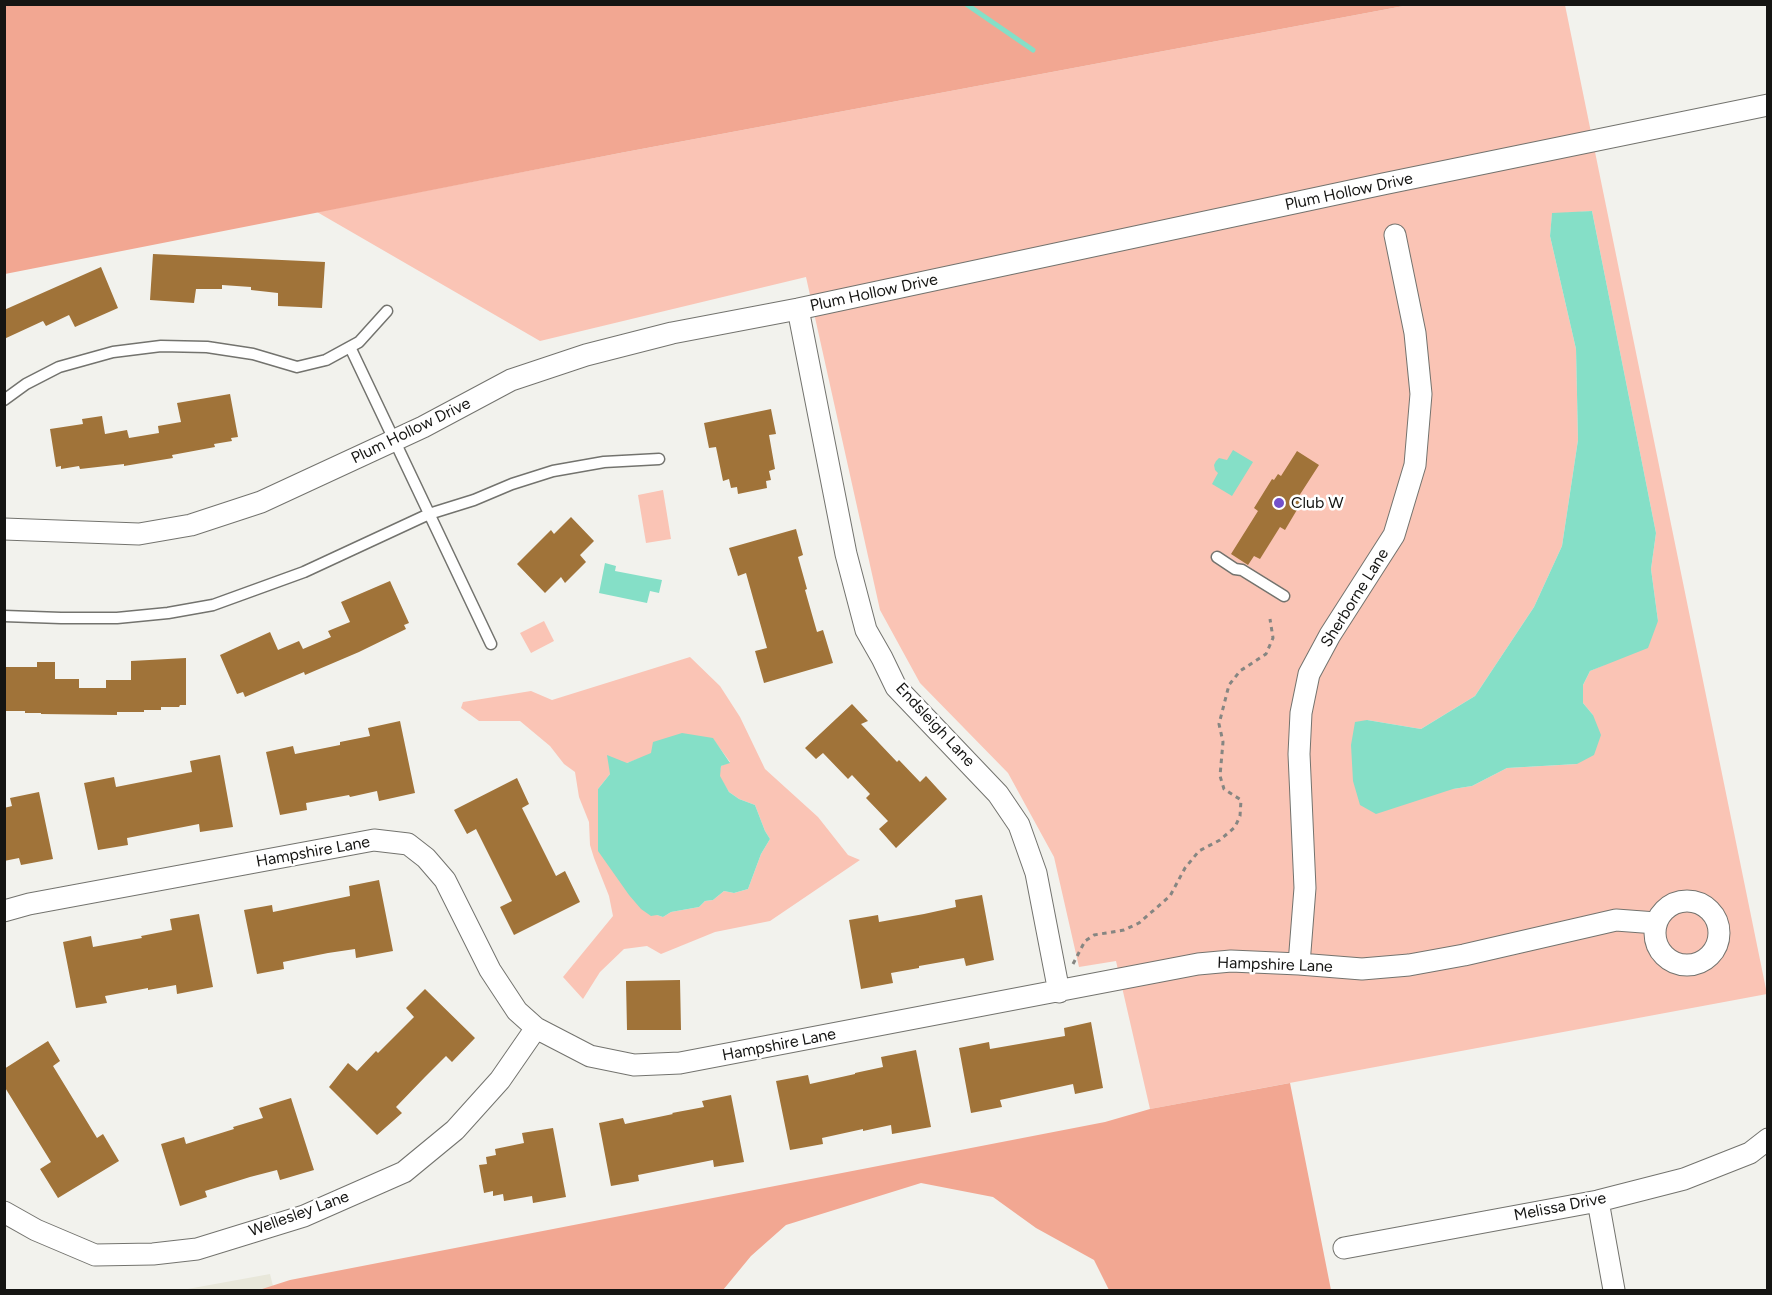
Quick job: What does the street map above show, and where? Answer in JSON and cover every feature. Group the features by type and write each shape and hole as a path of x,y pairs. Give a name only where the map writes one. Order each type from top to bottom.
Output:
{"street":[{"name":"Plum Hollow Drive","path":"4,529 140,534 190,525 261,502 423,427 511,380 586,355 672,333 798,309 1383,184 1767,105"},
{"name":"Sherborne Lane","path":"1299,964 1305,888 1299,754 1301,712 1309,674 1330,635 1394,535 1415,465 1421,394 1415,333 1395,236"},
{"name":"Endsleigh Lane","path":"798,309 846,554 866,630 896,687 998,794 1019,825 1036,873 1059,992"},
{"name":"Hampshire Lane","path":"4,912 29,904 374,840 408,844 426,858 445,880 490,970 514,1008 536,1028 590,1056 634,1065 680,1063 1198,964 1230,961 1362,969 1409,965 1464,955 1616,920 1656,922"},
{"name":"Wellesley Lane","path":"4,1212 36,1230 95,1255 153,1254 197,1249 304,1216 404,1172 455,1130 501,1080 536,1028"},
{"name":"Melissa Drive","path":"1344,1248 1598,1201 1684,1179 1750,1153 1767,1139"},
{"path":"1598,1201 1614,1290"}],"lane":[{"path":"4,400 26,384 59,367 113,352 161,346 207,347 253,354 297,367 326,360 359,342 387,311"},
{"path":"350,347 491,644"},
{"path":"4,616 117,618 168,613 213,605 304,572 429,514 474,501 512,484 553,471 604,462 659,459"},
{"path":"1216,557 1284,596"}],"path":[{"path":"1059,992 1085,941 1095,935 1124,930 1139,923 1170,896 1185,868 1199,851 1220,840 1235,827 1240,816 1241,800 1224,789 1220,776 1223,742 1220,724 1229,685 1240,671 1266,654 1272,638 1270,618"}],"shaded area":[{"path":"5,4 1409,5 620,153 5,274"},
{"path":"1409,5 1565,5 1767,994 1150,1109 1116,961 1079,967 1054,857 1008,773 920,683 880,610 806,277 540,341 317,212","holes":["1592,211 1656,533 1651,569 1658,621 1604,665 1590,671 1583,685 1583,703 1593,715 1577,764 1507,768 1472,786 1453,789 1367,720 1421,729 1475,696 1534,607 1562,546 1578,440 1576,349 1550,236 1552,214"]},
{"path":"1592,211 1656,533 1651,569 1658,621 1648,648 1590,671 1583,685 1583,703 1593,715 1601,735 1594,755 1577,764 1507,768 1472,786 1453,789 1376,814 1360,805 1353,781 1351,745 1355,722 1367,720 1421,729 1475,696 1534,607 1562,546 1578,440 1576,349 1550,236 1552,213"},
{"path":"1233,450 1253,462 1232,496 1212,484 1218,473 1214,465 1216,461 1219,458 1227,460"},
{"path":"663,490 671,539 646,543 638,495"},
{"path":"605,563 616,566 615,571 662,580 659,593 650,591 647,603 599,593"},
{"path":"544,621 554,641 531,653 520,633"},
{"path":"690,657 720,686 740,717 765,769 818,817 848,855 860,860 770,921 715,932 661,954 647,946 624,949 600,972 583,999 563,977 613,916 609,896 590,845 589,822 579,797 575,772 564,764 550,746 520,721 479,721 461,708 463,702 531,691 552,700","holes":["699,737 713,739 730,762 721,766 719,776 729,792 755,805 770,839 761,854 748,889 734,893 724,891 713,900 705,901 699,907 671,912 663,917 657,915 598,789 610,774 627,763"]},
{"path":"682,733 713,738 730,763 721,766 720,776 729,792 755,805 770,839 761,854 748,889 734,893 724,891 713,900 705,901 699,907 671,912 663,917 651,916 641,909 629,895 598,851 598,789 610,774 607,755 627,763 651,753 653,742"},
{"path":"1290,1083 1331,1290 1109,1290 1094,1260 1036,1228 993,1197 921,1183 786,1225 751,1256 723,1290 259,1290 290,1280 1105,1122 1150,1109"},
{"path":"270,1274 274,1290 182,1290"}],"building":[{"path":"153,254 325,262 322,308 278,306 278,293 251,290 251,287 222,285 222,289 196,289 194,303 150,300"},
{"path":"101,267 118,308 75,327 69,315 46,326 43,321 4,339 4,310"},
{"path":"230,394 238,437 231,438 232,441 214,444 215,447 172,455 173,458 124,466 124,464 80,469 79,466 61,469 61,466 56,467 50,429 83,424 82,419 102,416 105,434 127,430 129,438 159,433 158,426 181,422 177,403"},
{"path":"771,409 776,434 769,435 775,469 769,471 771,480 766,481 767,488 738,494 737,487 731,488 729,479 723,481 716,447 709,448 704,423"},
{"name":"Club W","path":"1297,451 1319,465 1299,496 1304,498 1285,530 1280,527 1260,559 1254,556 1248,565 1231,554 1258,511 1254,508 1272,479 1274,480 1278,474 1281,476"},
{"path":"571,517 594,541 580,555 586,562 565,583 561,577 545,593 517,564 551,530 554,534"},
{"path":"796,529 803,555 798,557 807,589 805,590 817,632 823,630 833,663 764,683 755,651 767,648 746,573 738,576 729,548"},
{"path":"390,581 409,623 404,625 406,629 305,675 304,672 245,697 243,692 237,694 220,655 270,632 278,650 299,641 303,649 331,637 328,631 350,622 341,602"},
{"path":"186,658 186,705 179,707 161,707 161,710 144,710 144,712 117,712 117,715 41,714 6,711 4,708 4,667 37,667 37,662 55,662 55,679 79,679 79,688 106,688 106,680 131,680 131,661"},
{"path":"852,704 868,721 861,724 897,762 899,760 920,782 926,776 947,799 896,848 879,829 888,821 866,798 870,794 852,775 848,779 823,753 816,759 805,748"},
{"path":"400,721 415,793 379,801 377,791 350,797 349,795 306,803 307,810 280,815 266,752 293,746 295,754 340,745 340,742 370,736 368,728"},
{"path":"220,755 233,827 200,832 199,824 127,838 128,845 98,850 84,783 114,777 116,787 192,772 190,761"},
{"path":"517,778 529,804 522,808 556,876 565,871 580,902 514,935 500,907 512,901 476,829 467,834 454,810"},
{"path":"39,792 53,859 21,865 19,858 4,861 4,808 12,806 10,798"},
{"path":"379,880 393,951 356,958 355,949 328,953 283,962 284,969 257,974 244,910 272,905 273,912 350,896 349,886"},
{"path":"982,895 994,960 966,966 964,958 919,966 919,968 891,973 893,983 861,989 849,920 878,915 879,922 924,914 956,907 955,900"},
{"path":"199,914 213,987 177,994 176,985 148,990 148,988 105,996 107,1003 76,1008 63,942 91,936 93,947 142,938 141,936 172,930 170,919"},
{"path":"680,980 681,1030 627,1030 626,981"},
{"path":"425,989 475,1038 452,1062 446,1056 396,1107 402,1113 377,1135 329,1087 348,1063 357,1071 414,1017 406,1008"},
{"path":"1091,1022 1103,1088 1075,1094 1073,1084 1000,1100 1002,1107 971,1113 959,1048 989,1042 990,1049 1065,1036 1064,1028"},
{"path":"48,1041 60,1061 53,1066 97,1138 103,1134 119,1161 58,1198 40,1169 51,1162 4,1086 4,1069"},
{"path":"916,1050 931,1127 892,1134 891,1125 863,1131 863,1129 822,1138 823,1144 790,1150 776,1081 808,1075 810,1084 883,1067 881,1057"},
{"path":"731,1095 744,1162 714,1167 713,1160 638,1175 639,1181 611,1186 599,1123 623,1118 625,1124 673,1114 704,1107 702,1101"},
{"path":"291,1098 314,1170 280,1180 277,1170 250,1177 205,1191 207,1197 180,1206 161,1144 184,1137 186,1144 234,1129 233,1127 263,1118 259,1108"},
{"path":"553,1128 566,1197 533,1203 532,1196 504,1201 503,1194 493,1196 493,1191 484,1193 479,1165 487,1164 486,1157 496,1155 495,1149 524,1143 522,1133"}],"waterway":[{"path":"966,4 1033,50"}],"place":[{"name":"Club W","path":"1279,503"}]}
